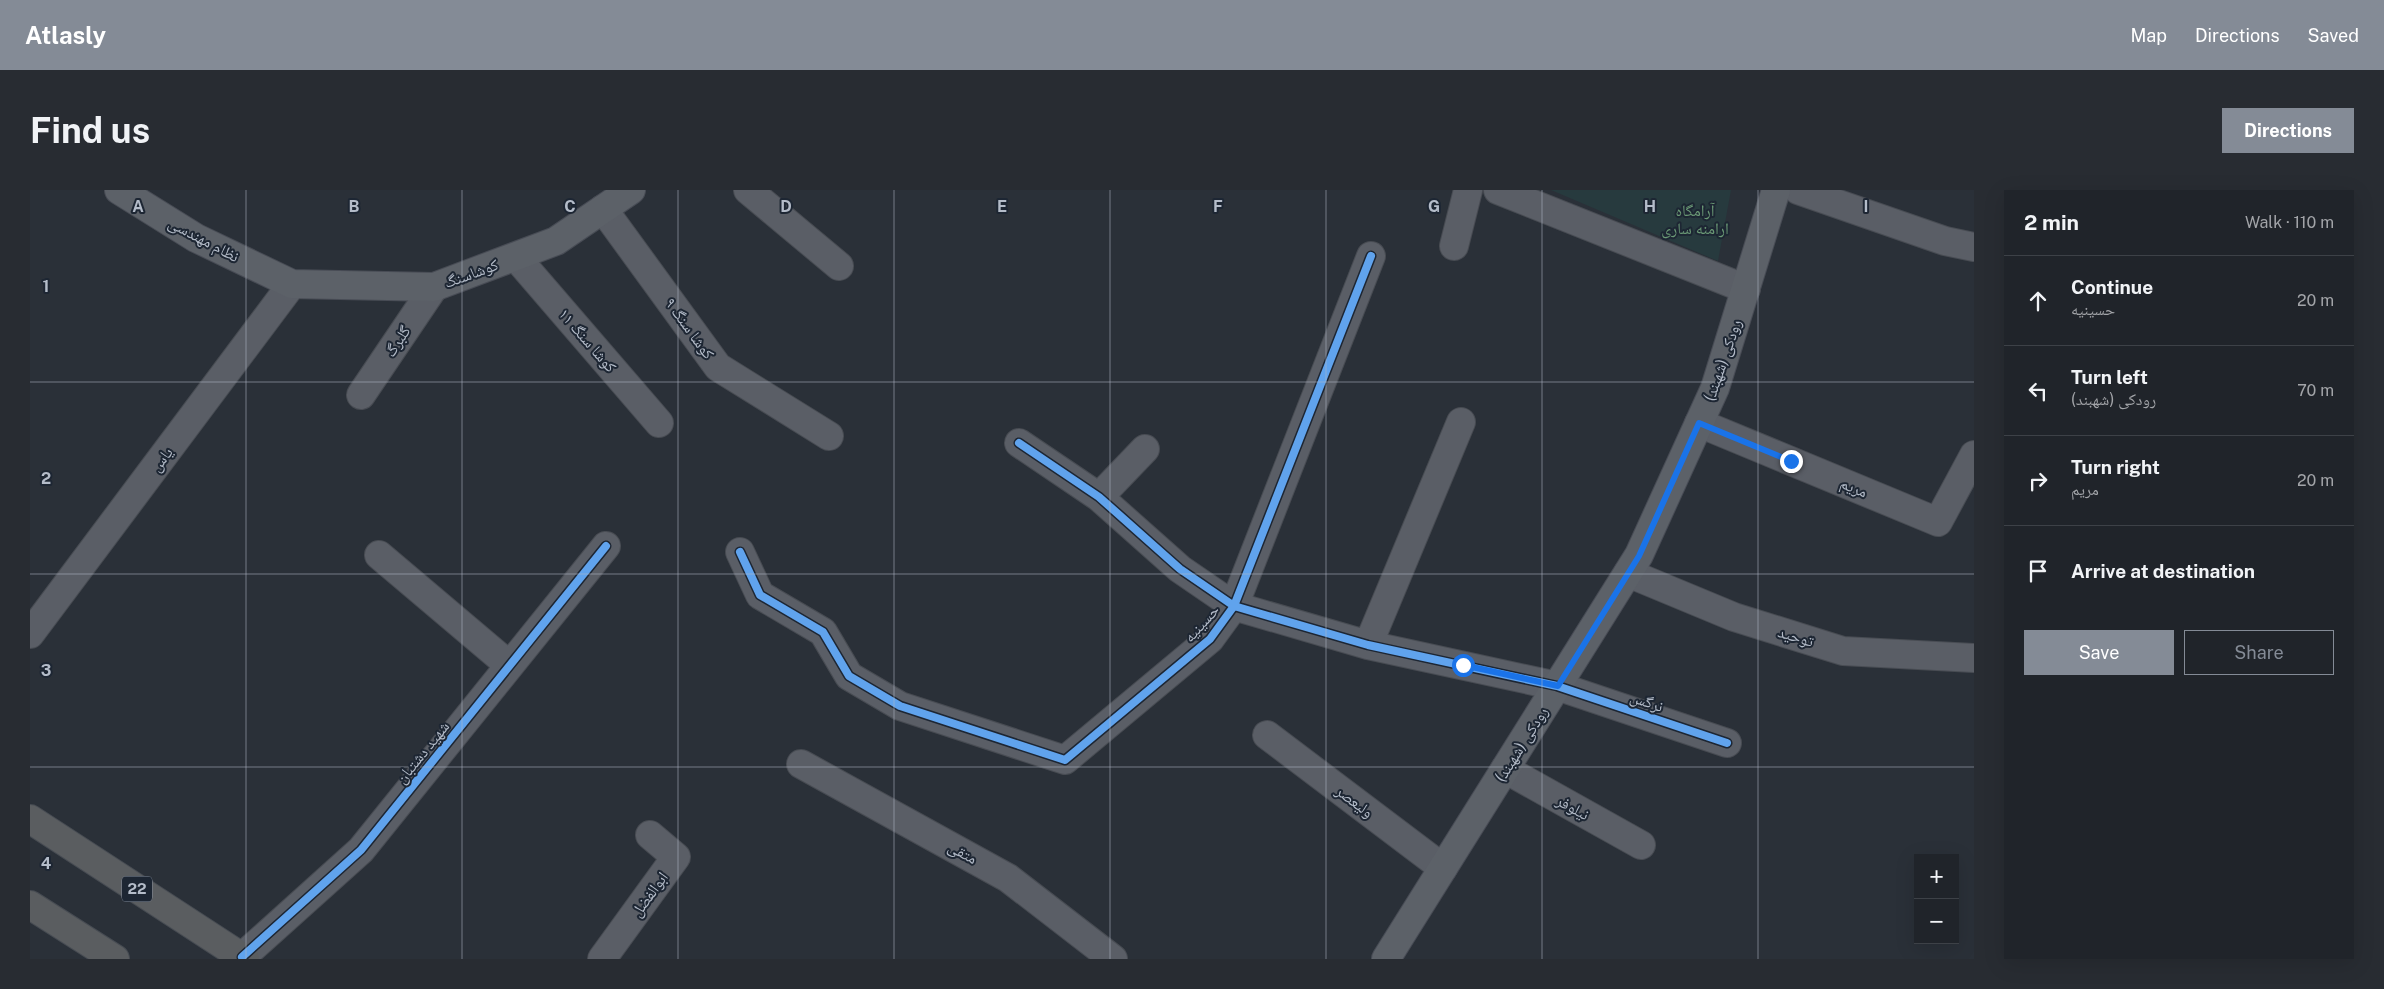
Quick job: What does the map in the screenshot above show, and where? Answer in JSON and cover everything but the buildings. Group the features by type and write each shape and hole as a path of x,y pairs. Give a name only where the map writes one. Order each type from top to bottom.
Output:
{"highway":[{"name":"22","path":"30,818 243,958"},
{"path":"30,905 111,958"}],"main road":[{"name":"نظام مهندسی","path":"119,190 196,238 292,284"},
{"name":"کوشاسنگ","path":"292,284 434,287 556,241 631,190"},
{"name":"رودکی (شهبند)","path":"1386,959 1639,556 1715,388 1776,190"}],"street":[{"path":"748,190 839,266"},
{"path":"1454,246 1468,190"},
{"path":"1498,190 1746,289"},
{"path":"1798,190 1945,240 1974,247"},
{"name":"کوشا سنگ ۹","path":"603,209 718,367 829,436"},
{"name":"۱۱ کوشا سنگ","path":"516,256 659,423"},
{"path":"1019,443 1099,497 1180,569 1234,606 1371,256"},
{"name":"یاس","path":"30,634 292,284"},
{"name":"گلبرگ","path":"361,395 434,287"},
{"path":"1368,645 1461,422"},
{"name":"مریم","path":"1699,423 1938,522 1974,455"},
{"path":"1099,497 1145,449"},
{"name":"شهید دشتبان","path":"243,958 362,850 606,546"},
{"name":"حسینیه","path":"740,552 760,595 823,632 849,676 900,706 1065,760 1210,639 1234,606 1368,645 1558,686"},
{"path":"379,556 509,665"},
{"name":"توحید","path":"1628,573 1734,617 1843,651 1974,658"},
{"name":"نرگس","path":"1558,686 1727,743"},
{"name":"ولیعصر","path":"1267,735 1443,868"},
{"name":"متقی","path":"801,764 1008,878 1112,959"},
{"name":"نیلوفر","path":"1505,769 1641,845"},
{"name":"ابوالفضل","path":"602,959 676,857 650,835"}],"green space":[{"name":"آرامگاه ارامنه ساری","path":"1551,190 1731,190 1718,261"}],"cycle path":[{"path":"1019,443 1099,497 1180,569 1234,606 1371,256"},
{"path":"242,957 361,850 606,546"},
{"path":"740,552 760,595 823,632 849,676 900,706 1065,760 1210,639 1234,606 1368,645 1557,686 1727,743"}],"route":[{"path":"1463,665 1558,686 1639,556 1699,423 1791,461"}]}
